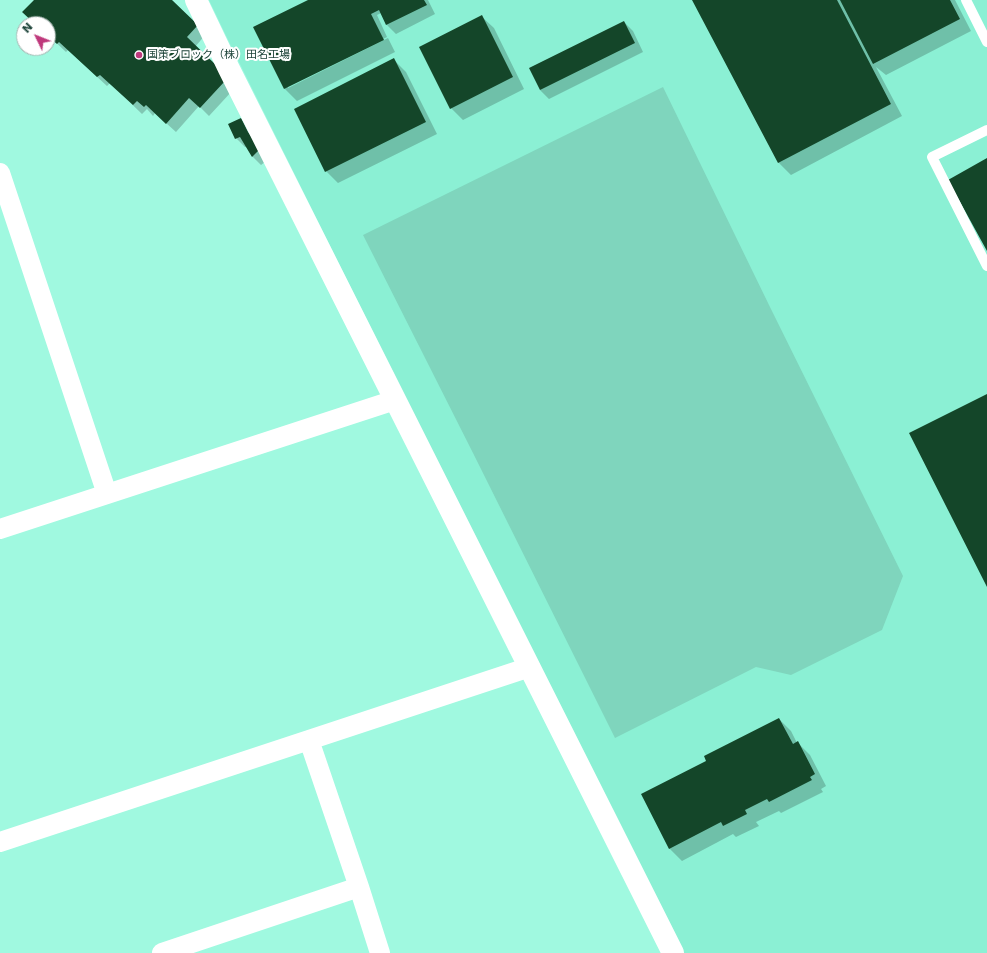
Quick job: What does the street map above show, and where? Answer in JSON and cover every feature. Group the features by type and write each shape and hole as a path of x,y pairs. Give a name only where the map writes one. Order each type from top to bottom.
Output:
{"street":[{"path":"196,0 229,69 673,953"},
{"path":"0,173 7,215 107,494"},
{"path":"0,529 395,400"},
{"path":"0,842 530,667"},
{"path":"309,740 380,953"},
{"path":"162,953 359,887"}],"lane":[{"path":"966,0 987,42"},
{"path":"987,130 932,157 987,266"}],"shaded area":[{"path":"209,0 987,0 987,953 684,953 615,820"},
{"path":"663,87 903,576 882,630 791,675 756,667 615,738 363,235"}],"building":[{"name":"国策ブロック（株）田名工場","path":"34,0 172,0 198,25 187,37 216,65 225,81 200,108 189,98 166,124 146,105 144,107 137,101 133,105 100,75 97,77 59,42 56,43 56,16 26,16 22,12"},
{"path":"308,0 424,0 427,5 386,25 379,10 371,14 384,40 284,89 253,27"},
{"path":"692,0 837,0 891,104 778,163"},
{"path":"840,0 950,0 960,19 873,64"},
{"path":"482,15 513,77 450,109 419,47"},
{"path":"624,21 635,43 540,90 529,68"},
{"path":"394,58 426,122 325,172 294,109"},
{"path":"241,118 248,132 260,149 252,157 240,137 235,139 228,124"},
{"path":"987,158 987,251 948,180"},
{"path":"987,394 987,587 909,433"},
{"path":"779,718 793,744 798,741 815,774 810,777 812,780 769,802 767,799 745,810 747,814 723,826 721,822 669,849 641,794 706,761 704,756"}],"place":[{"name":"国策ブロック（株）田名工場","path":"139,55"}]}
